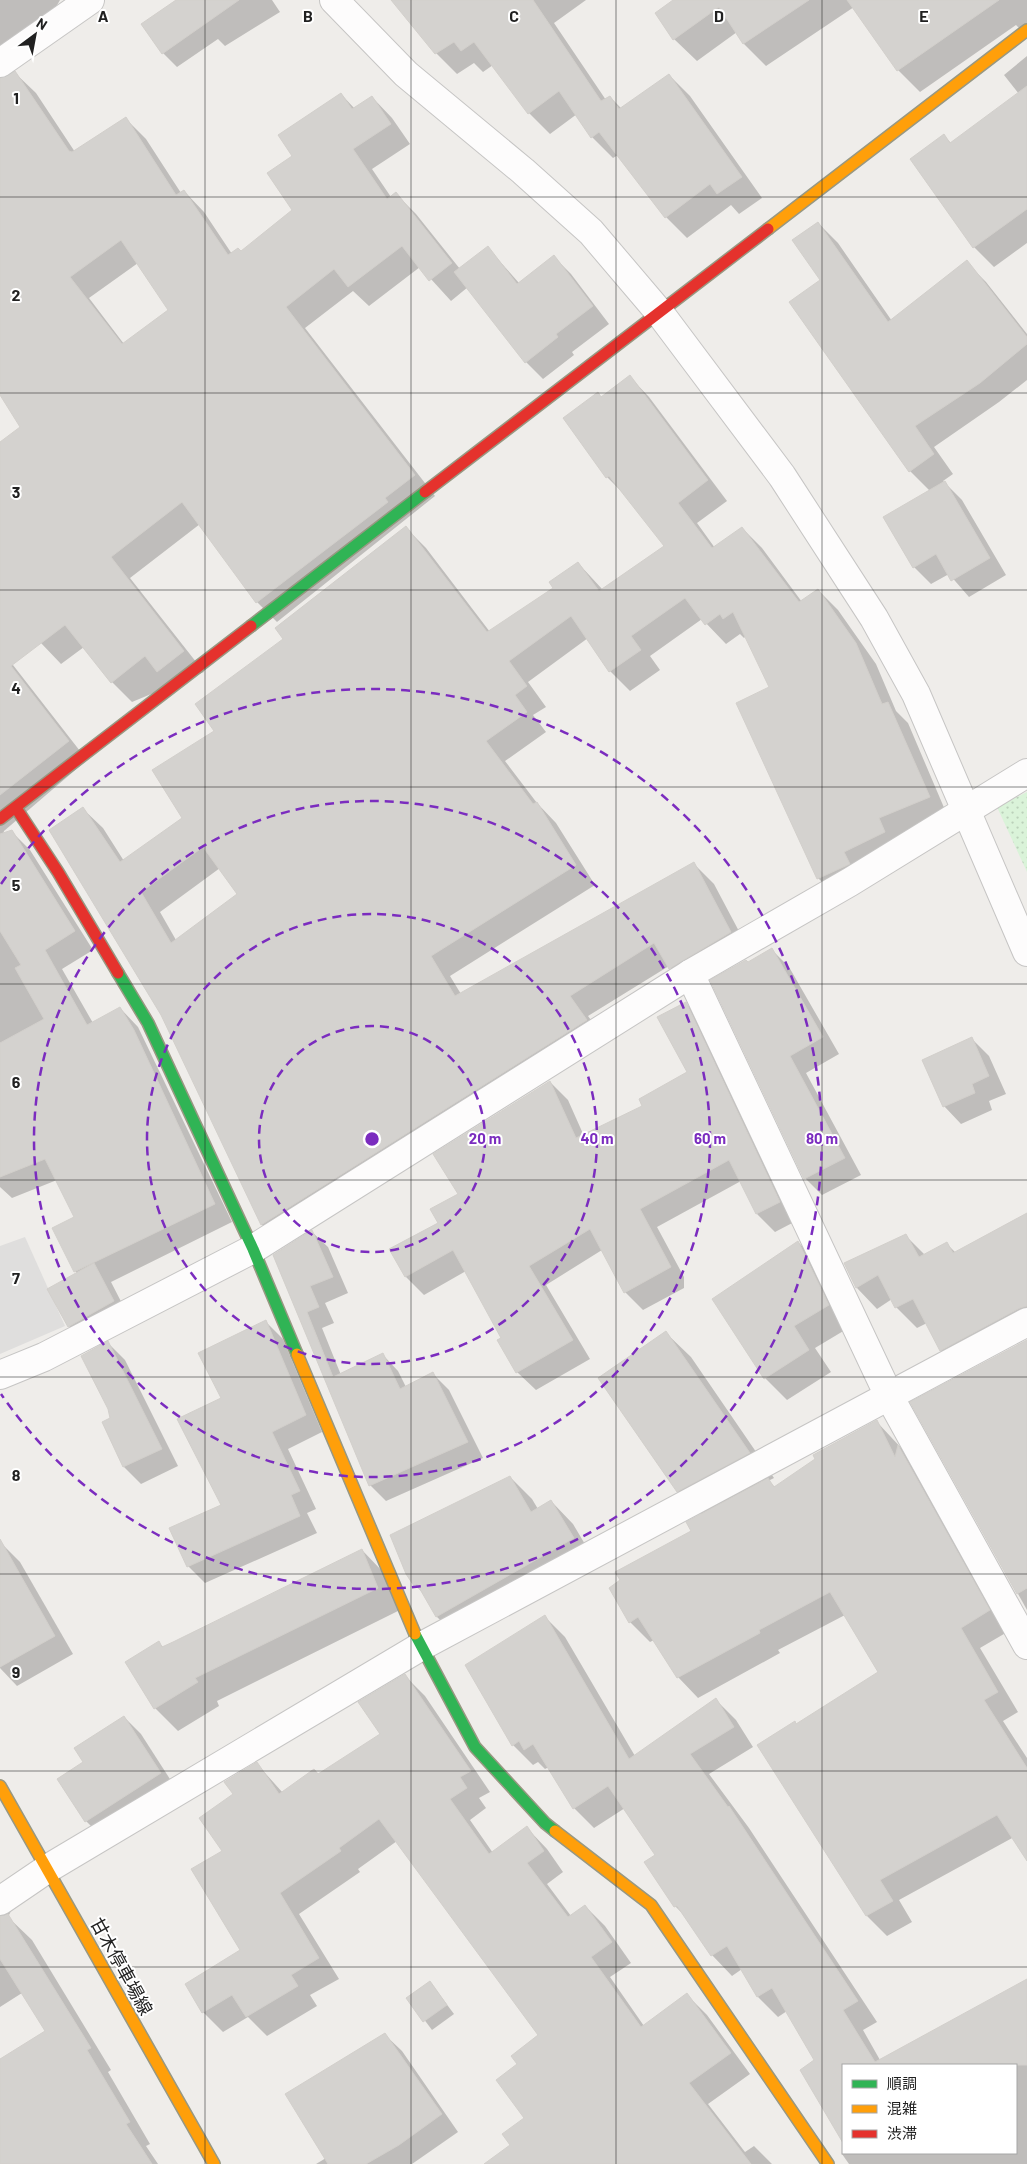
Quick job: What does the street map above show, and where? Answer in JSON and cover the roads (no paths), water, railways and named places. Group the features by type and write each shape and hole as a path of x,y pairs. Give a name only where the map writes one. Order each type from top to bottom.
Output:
{"street":[{"path":"0,63 90,0"},
{"path":"334,0 406,74 523,171 591,232 658,312 782,476 874,618 916,694 1027,952"},
{"path":"0,819 1027,30"},
{"path":"0,1375 44,1357 253,1249 690,974 850,882 965,809 1027,773"},
{"path":"16,808 58,872 148,1023 253,1249 420,1647 475,1747 545,1823 651,1905 828,2164"},
{"path":"690,974 889,1396 1027,1645"},
{"path":"0,1901 47,1869 420,1647 1027,1322"},
{"name":"甘木停車場線","path":"0,1786 214,2164"}]}
